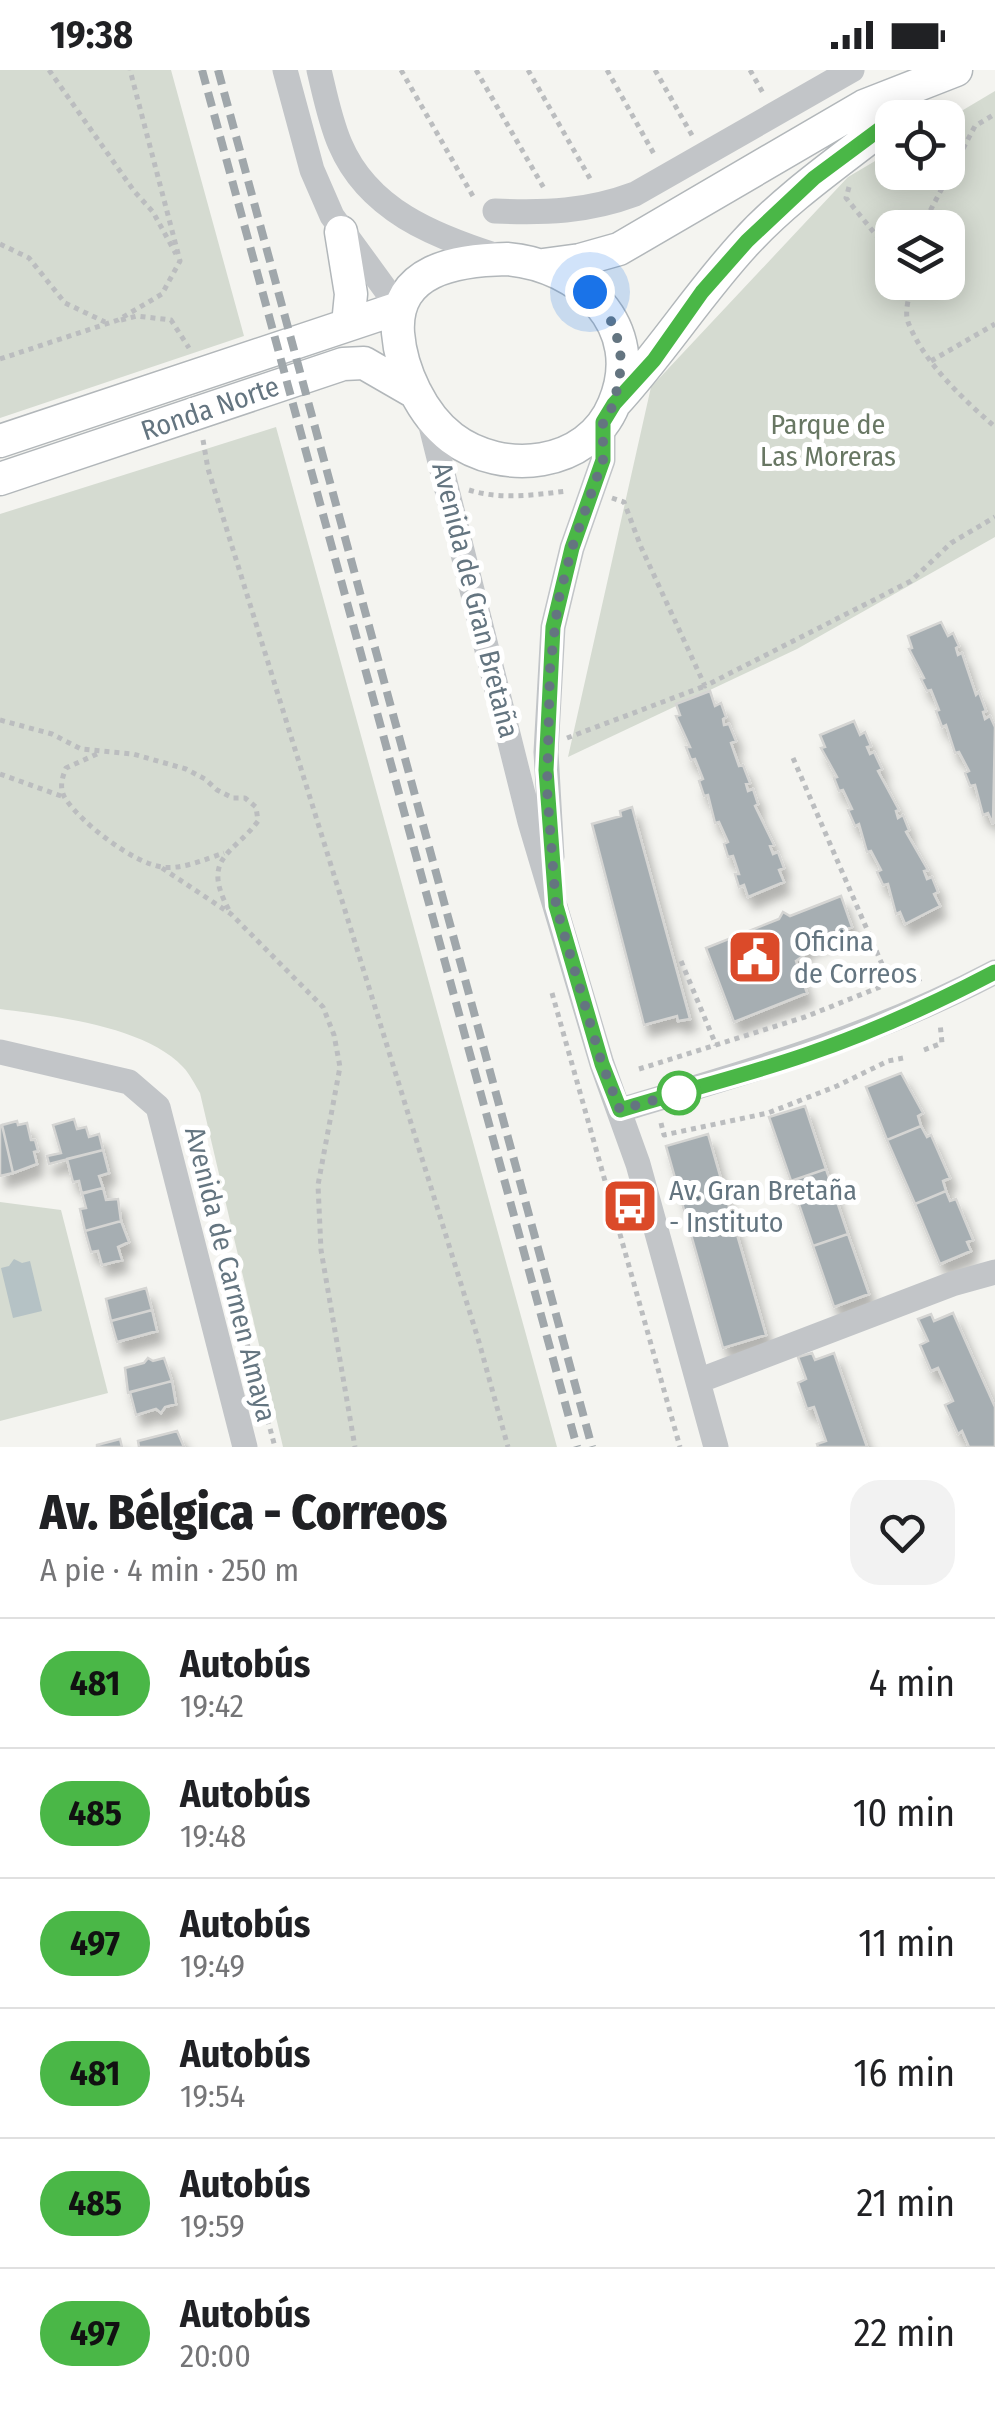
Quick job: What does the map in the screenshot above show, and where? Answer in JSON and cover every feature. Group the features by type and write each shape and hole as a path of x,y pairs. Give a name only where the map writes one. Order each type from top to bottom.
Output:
{"main road":[{"path":"543,265 600,256 631,242 864,106 956,70"},
{"path":"918,100 956,70"},
{"path":"609,413 621,356 611,321 580,284 543,265 507,259 468,262 434,271 415,284 398,308 401,349 421,401 446,433 488,457 522,463 564,453 581,443 609,413 654,360 702,292 747,241 814,178 875,133"},
{"path":"340,232 350,294 348,324"},
{"name":"Ronda Norte","path":"0,441 398,308"},
{"name":"Ronda Norte","path":"0,480 351,362 364,363 421,401"}],"street":[{"path":"285,70 312,170 340,232 372,268 398,308"},
{"path":"318,70 339,142 356,174 372,192 393,210 432,233 507,259"},
{"path":"489,212 553,213 602,206 648,188 852,70"},
{"path":"729,186 735,149 759,125"},
{"name":"Avenida de Gran Bretaña","path":"421,401 447,482 530,822 602,1064 620,1110 716,1447"},
{"name":"Avenida de Gran Bretaña","path":"556,906 546,770 551,646 563,578 603,460 609,413"},
{"path":"620,1110 748,1074 834,1044 900,1018 995,972"},
{"name":"Avenida de Carmen Amaya","path":"0,1052 129,1082 158,1107 245,1447"},
{"path":"698,1380 952,1284 995,1272"}],"path":[{"path":"50,70 134,192 153,212 180,261"},
{"path":"108,324 162,294 180,261 130,70"},
{"path":"400,70 489,212"},
{"path":"476,70 554,205"},
{"path":"528,70 599,194"},
{"path":"606,70 662,168"},
{"path":"655,70 699,147"},
{"path":"930,210 975,126 995,114"},
{"path":"850,184 846,198 875,234"},
{"path":"0,244 29,258 65,303 108,324"},
{"path":"909,300 906,319 931,360 995,428"},
{"path":"0,359 137,316 170,320 201,373"},
{"path":"931,360 995,324"},
{"path":"202,431 208,469 473,1322 508,1447"},
{"path":"447,482 484,495 592,491 624,502 705,686 910,581 951,543 995,517"},
{"path":"0,720 52,734 81,749 132,754 186,769 205,778 217,790 233,798 245,798 256,807 258,821 224,853 162,868"},
{"path":"64,797 61,782 66,768 103,752"},
{"path":"639,1069 805,1017 891,985 793,758"},
{"path":"0,774 64,797 118,850 162,868 230,914 323,1007 340,1067 318,1185 321,1250 355,1447"},
{"path":"224,853 219,870 220,894 230,914"},
{"path":"681,960 716,1045"},
{"path":"924,1050 942,1044 943,1030"},
{"path":"661,1124 664,1136 768,1113 837,1086 888,1060 902,1058"},
{"path":"628,1062 639,1069 644,1080"}],"green space":[{"path":"0,70 171,70 244,336 0,418"},
{"name":"Parque de Las Moreras","path":"995,91 995,537 797,649 568,757 651,387 848,177 875,161 875,190 965,190 965,109"},
{"path":"276,427 557,1447 283,1447 200,1093 190,1076 166,1053 122,1032 0,1009 0,514"},
{"path":"0,1202 61,1210 108,1393 0,1421"}],"shaded area":[{"path":"14,1259 30,1261 42,1311 13,1318 1,1268"}],"building":[{"path":"941,622 948,636 953,633 958,655 962,653 976,695 979,692 985,719 990,716 995,727 993,824 988,813 983,815 975,785 970,786 965,773 969,771 959,752 955,753 946,725 942,727 931,690 927,691 909,649 912,648 908,636"},
{"path":"710,691 715,706 721,703 726,717 724,725 729,724 739,766 743,765 750,783 746,784 748,791 753,789 758,804 755,806 774,845 770,846 773,854 778,852 784,868 779,870 784,882 748,897 744,885 739,887 733,856 728,857 724,844 728,842 719,822 715,823 708,795 704,796 699,781 703,779 695,759 691,760 686,747 690,747 676,716 680,715 676,704"},
{"path":"854,721 860,735 865,732 870,754 874,752 882,769 878,771 899,810 898,818 903,815 909,830 906,832 928,870 924,871 927,879 932,877 938,892 934,894 940,906 905,924 900,912 896,914 888,884 883,885 877,872 881,870 871,851 867,852 859,824 855,826 848,810 852,809 843,790 839,791 834,778 837,777 821,748 825,747 820,735"},
{"path":"632,807 690,1019 678,1021 677,1016 644,1025 592,824 621,816 620,811"},
{"name":"Oficina de Correos","path":"841,896 852,927 804,946 803,956 796,961 807,993 734,1022 706,948 779,919 783,912 790,916"},
{"path":"901,1073 923,1113 918,1116 921,1126 887,1140 866,1087"},
{"path":"805,1106 826,1169 791,1181 769,1117"},
{"path":"74,1119 77,1129 86,1127 89,1137 99,1134 103,1150 49,1164 47,1156 61,1153 53,1125"},
{"path":"17,1121 18,1125 27,1123 31,1140 35,1140 37,1164 13,1173 2,1125"},
{"path":"0,1126 13,1173 0,1176"},
{"path":"921,1126 927,1137 931,1135 950,1178 943,1181 946,1191 915,1204 887,1140"},
{"path":"708,1134 766,1335 723,1348 666,1146"},
{"path":"103,1150 109,1173 99,1176 103,1188 82,1194 79,1181 73,1182 67,1159"},
{"path":"826,1169 848,1234 813,1246 791,1181"},
{"path":"103,1188 106,1200 118,1199 121,1221 85,1231 80,1209 86,1208 82,1193"},
{"path":"946,1191 950,1201 956,1199 973,1240 967,1242 971,1251 940,1264 915,1204"},
{"path":"121,1221 129,1242 118,1247 122,1260 102,1265 98,1251 91,1252 85,1231"},
{"path":"848,1234 869,1294 834,1307 813,1246"},
{"path":"146,1288 152,1310 111,1321 106,1299"},
{"path":"152,1310 157,1331 117,1342 111,1321"},
{"path":"953,1313 995,1407 995,1447 969,1447 962,1431 958,1434 945,1405 953,1401 938,1368 931,1371 920,1345 928,1341 918,1319 931,1314 934,1321"},
{"path":"812,1353 815,1360 834,1353 867,1447 818,1447 826,1441 814,1407 807,1409 798,1383 806,1379 798,1357"},
{"path":"148,1358 164,1358 172,1381 128,1393 125,1368"},
{"path":"172,1381 176,1404 165,1407 161,1413 156,1409 136,1415 130,1392"},
{"path":"177,1431 184,1447 139,1447 138,1441"},
{"path":"120,1439 122,1447 97,1447 97,1445"}],"railway":[{"path":"202,70 577,1447"},
{"path":"218,70 592,1447"}],"bus line":[{"name":"481","path":"875,134 814,178 747,241 702,292 654,360 603,422 603,460 563,578 551,646 546,770 556,906 608,1086 620,1110 804,1056 900,1018 995,972"}],"place":[{"name":"Oficina de Correos","path":"755,957"},
{"name":"Av. Gran Bretaña - Instituto","path":"630,1206"}],"route":[{"path":"590,292 611,321 620,346 621,368 614,404 603,422 603,460 563,578 553,627 546,770 556,906 608,1086 620,1110 679,1093"}]}
